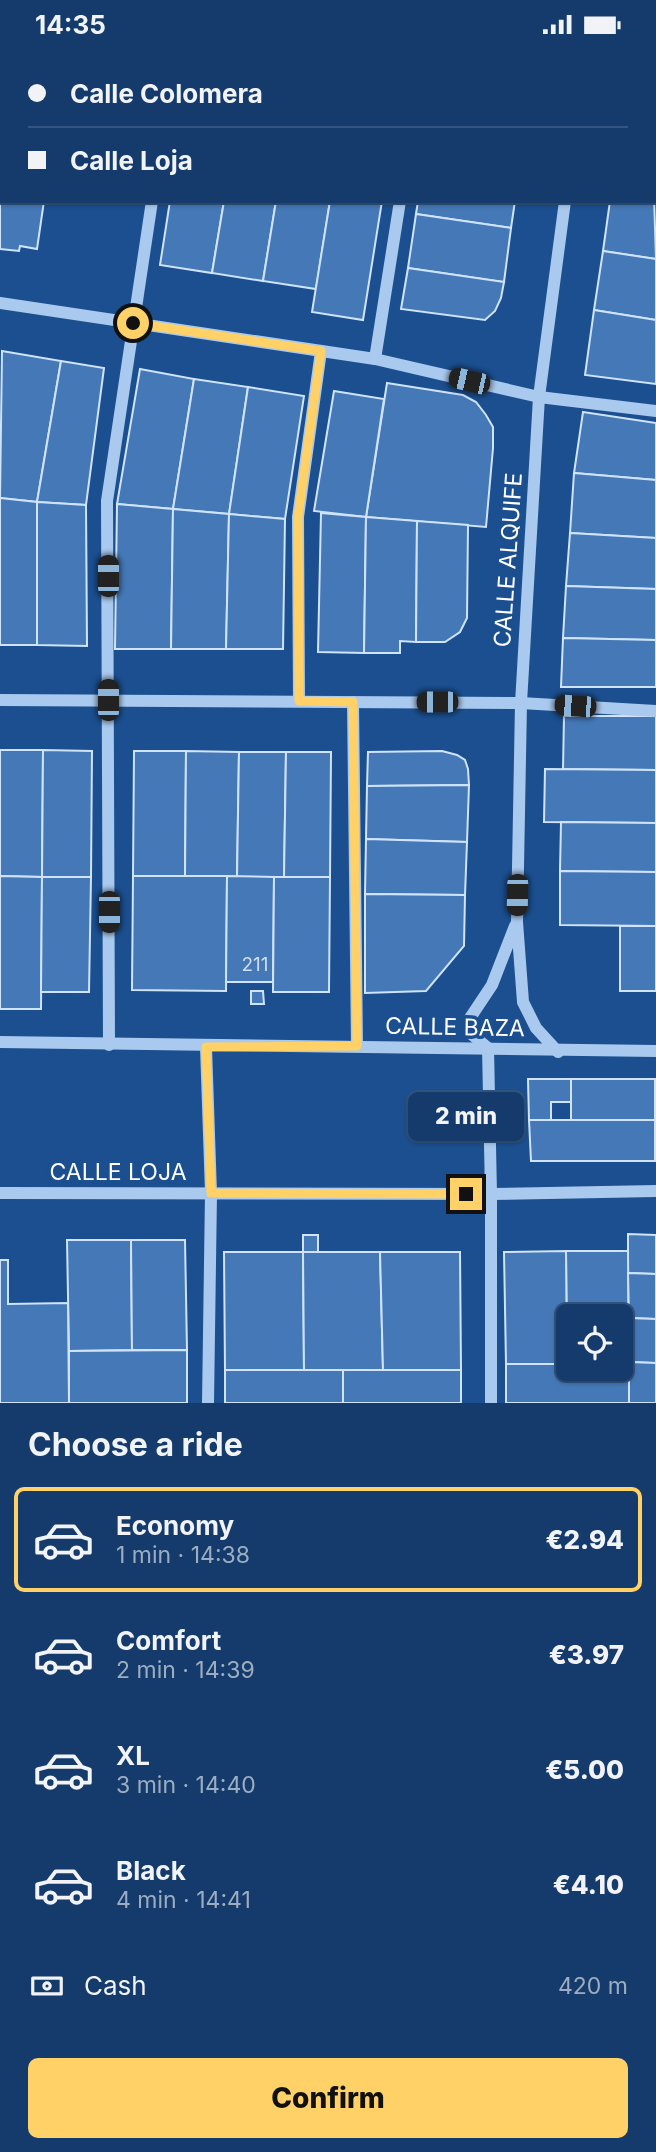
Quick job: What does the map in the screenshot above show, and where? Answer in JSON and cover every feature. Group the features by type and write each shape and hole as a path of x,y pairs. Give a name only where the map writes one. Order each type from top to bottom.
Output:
{"street":[{"path":"109,1045 107,501 152,203"},
{"path":"375,359 400,203"},
{"name":"CALLE ALQUIFE","path":"558,1052 537,1028 523,1002 517,922 521,703 539,397 565,203"},
{"path":"0,303 375,359 539,397 656,411"},
{"path":"299,701 298,516 321,351"},
{"path":"0,700 521,703 656,711"},
{"path":"353,702 357,1046"},
{"name":"CALLE ALQUIFE","path":"488,1048 470,1033 470,1018 492,985 517,922"},
{"name":"CALLE BAZA","path":"0,1042 206,1047 488,1048 558,1052 656,1051"},
{"path":"206,1047 211,1193 208,1403"},
{"path":"488,1048 492,1194 491,1403"},
{"name":"CALLE LOJA","path":"0,1193 492,1194 656,1191"}],"building":[{"path":"0,203 44,203 37,249 20,246 19,251 0,249"},
{"path":"170,203 224,203 212,273 160,265"},
{"path":"224,203 276,203 263,281 212,273"},
{"path":"276,203 330,203 316,289 263,281"},
{"path":"330,203 382,203 363,320 312,312"},
{"path":"418,203 515,203 511,228 416,214"},
{"path":"610,203 654,203 656,259 603,251"},
{"path":"416,214 511,228 504,282 408,268"},
{"path":"603,251 656,259 656,320 594,310"},
{"path":"408,268 504,282 501,298 495,311 485,320 401,309"},
{"path":"594,310 656,320 656,384 585,375"},
{"path":"2,351 61,361 37,502 0,498"},
{"path":"61,361 104,368 86,505 37,502"},
{"path":"140,369 194,379 173,509 117,504"},
{"path":"194,379 248,387 229,514 173,509"},
{"path":"387,383 463,395 476,402 486,415 493,427 493,448 486,527 366,517"},
{"path":"248,387 304,396 285,519 229,514"},
{"path":"334,391 384,399 366,517 314,511"},
{"path":"583,412 656,423 656,480 574,473"},
{"path":"574,473 656,480 656,538 570,533"},
{"path":"0,498 37,502 37,645 0,645"},
{"path":"37,502 86,505 87,646 37,645"},
{"path":"117,504 173,509 171,649 115,649"},
{"path":"173,509 229,514 226,649 171,649"},
{"path":"321,513 366,517 364,653 318,652"},
{"path":"229,514 285,519 283,649 226,649"},
{"path":"366,517 417,521 416,642 400,641 400,653 364,653"},
{"path":"417,521 468,525 467,618 460,632 445,642 416,642"},
{"path":"570,533 656,538 656,589 566,586"},
{"path":"566,586 656,589 656,640 563,638"},
{"path":"563,638 656,640 656,687 561,687"},
{"path":"564,716 656,716 656,770 563,769"},
{"path":"0,750 43,750 42,877 0,876"},
{"path":"43,750 92,751 91,877 42,877"},
{"path":"134,751 186,751 185,876 133,876"},
{"path":"186,751 239,752 237,877 185,876"},
{"path":"442,751 465,760 469,785 367,786 368,752"},
{"path":"239,752 286,752 284,877 237,877"},
{"path":"286,752 331,752 330,877 284,877"},
{"path":"545,769 656,770 656,823 544,822"},
{"path":"469,785 467,842 366,839 367,786"},
{"path":"561,822 656,823 656,872 560,871"},
{"path":"366,839 467,842 465,895 365,894"},
{"path":"560,871 656,872 656,926 560,925"},
{"path":"0,876 42,877 41,1009 0,1009"},
{"path":"133,876 227,876 226,991 132,990"},
{"path":"227,876 274,877 273,982 226,982"},
{"path":"42,877 91,877 89,992 41,992"},
{"path":"274,877 330,877 329,992 273,992"},
{"path":"365,894 465,895 464,946 426,991 365,993"},
{"path":"620,926 656,926 656,991 620,991"},
{"path":"251,991 263,991 264,1004 251,1004"},
{"path":"528,1079 571,1079 571,1102 551,1102 551,1120 529,1120"},
{"path":"571,1079 655,1079 655,1120 571,1120"},
{"path":"529,1120 655,1120 655,1161 531,1161"},
{"path":"628,1234 656,1235 656,1274 628,1273"},
{"path":"303,1235 318,1235 318,1252 303,1252"},
{"path":"67,1240 131,1240 132,1350 69,1351"},
{"path":"131,1240 185,1240 187,1350 132,1350"},
{"path":"566,1251 628,1251 628,1304 566,1304"},
{"path":"566,1251 566,1304 556,1304 556,1364 506,1364 504,1252"},
{"path":"224,1252 303,1252 304,1370 225,1370"},
{"path":"303,1252 380,1252 383,1370 304,1370"},
{"path":"380,1252 460,1252 461,1370 383,1370"},
{"path":"0,1260 8,1260 8,1304 68,1303 69,1403 0,1403"},
{"path":"628,1273 656,1274 656,1319 633,1318 633,1304 629,1304"},
{"path":"633,1318 656,1319 656,1363 633,1362"},
{"path":"187,1350 187,1403 69,1403 69,1351"},
{"path":"633,1362 656,1363 656,1403 629,1403 629,1381 633,1381"},
{"path":"506,1364 556,1364 556,1381 629,1381 629,1403 506,1403"},
{"path":"225,1370 343,1370 343,1403 225,1403"},
{"path":"343,1370 461,1370 461,1403 343,1403"}],"route":[{"path":"133,323 321,351 298,516 299,701 353,702 357,1046 206,1047 211,1193 466,1194"}]}
